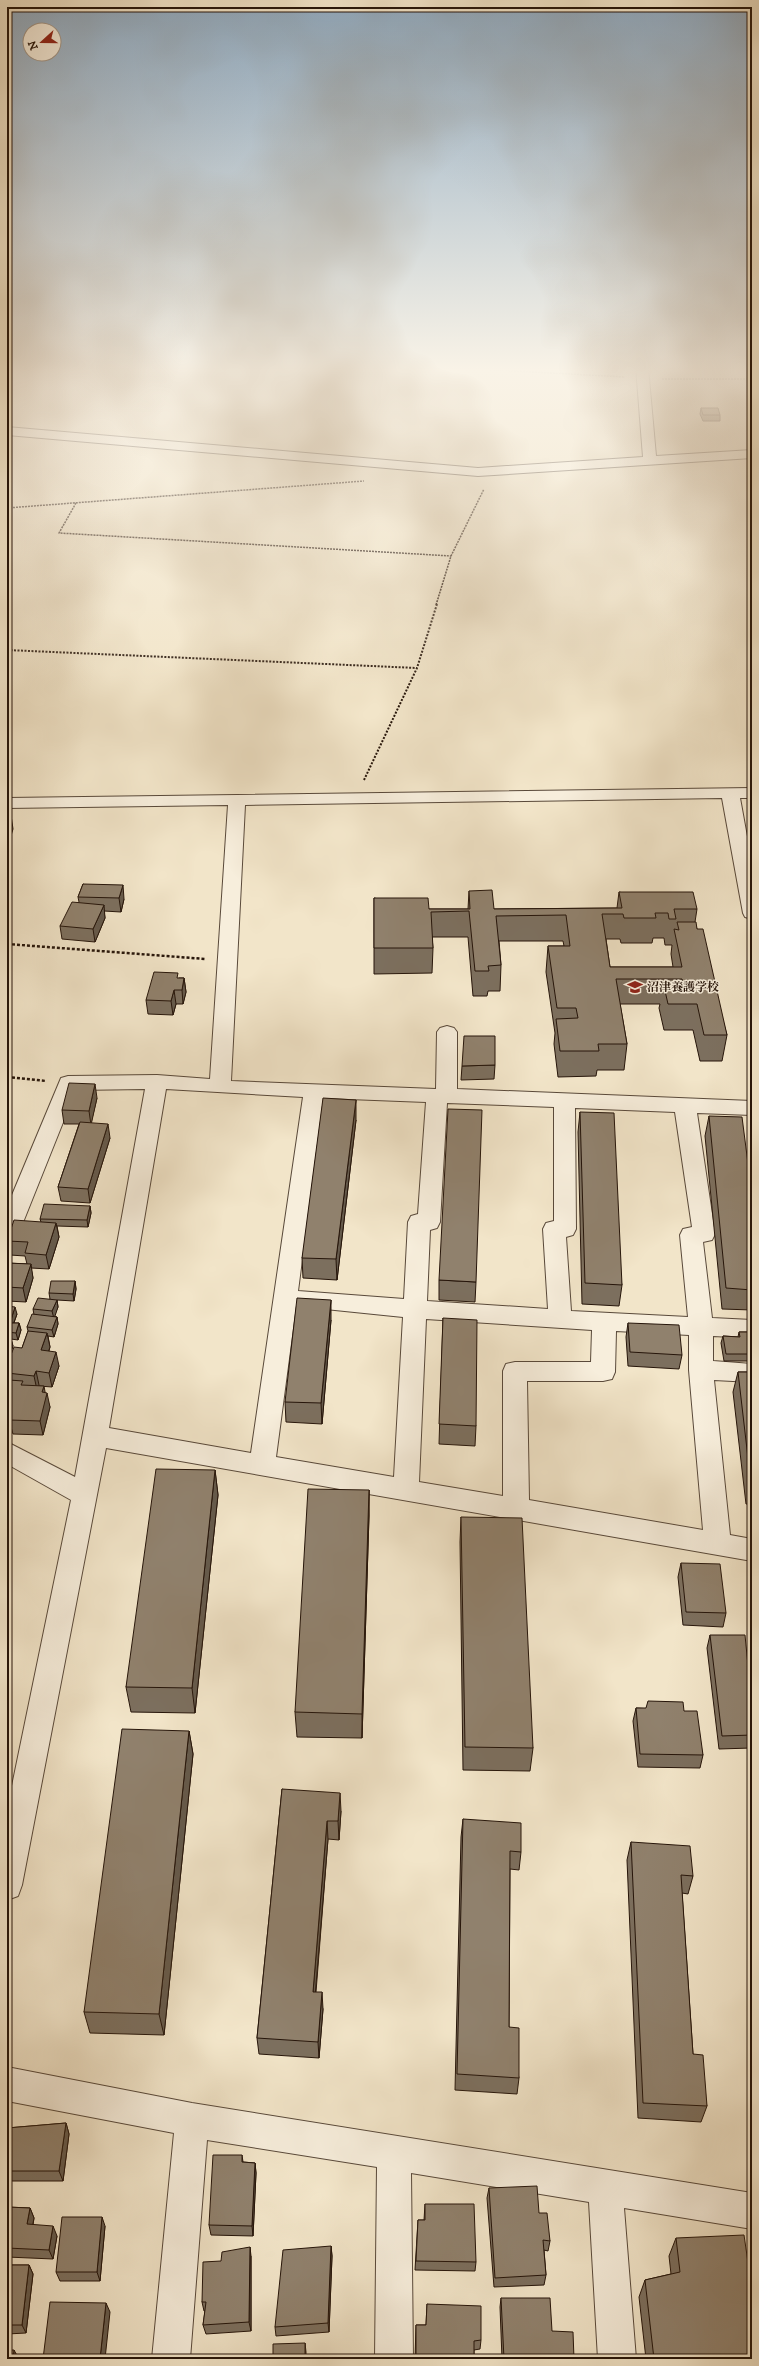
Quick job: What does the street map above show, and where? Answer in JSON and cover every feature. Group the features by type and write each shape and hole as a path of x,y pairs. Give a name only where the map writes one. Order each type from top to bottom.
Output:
{"street":[{"path":"730,793 752,913"},
{"path":"7,803 752,793"},
{"path":"220,1087 237,801"},
{"path":"406,1490 419,1222 430,1222 447,1032"},
{"path":"7,1235 68,1082 157,1082 220,1087 752,1108"},
{"path":"7,1885 85,1495 157,1082"},
{"path":"262,1465 314,1091"},
{"path":"560,1319 554,1229 565,1229 564,1101"},
{"path":"685,1106 704,1234 691,1235 701,1325 701,1370 718,1544"},
{"path":"285,1297 414,1309 604,1322 701,1325 752,1329"},
{"path":"516,1509 515,1371 603,1372 604,1322"},
{"path":"701,1370 752,1373"},
{"path":"95,1436 752,1550"},
{"path":"7,1452 85,1495"},
{"path":"7,2084 192,2120 752,2211"},
{"path":"171,2359 192,2120"},
{"path":"394,2153 394,2359"},
{"path":"605,2186 617,2359"}],"path":[{"path":"353,799 417,668 451,556 490,477"},
{"path":"7,508 365,481"},
{"path":"76,503 59,533 451,556"},
{"path":"7,650 417,668"},
{"path":"7,944 228,960"},
{"path":"7,1077 68,1082"}],"building":[{"path":"7,815 11,815 7,829"},
{"path":"83,884 123,885 119,898 78,897"},
{"path":"492,890 494,909 622,908 619,892 693,892 697,909 674,909 676,919 669,919 668,913 655,913 656,918 624,918 623,914 602,914 610,967 682,967 674,929 679,930 677,922 696,922 697,929 703,929 727,1035 704,1035 697,1004 668,1004 663,982 683,982 682,979 616,979 627,1044 598,1044 599,1051 560,1051 556,1019 578,1018 576,1008 557,1008 548,946 570,946 566,915 496,916 501,965 488,966 489,971 475,971 469,911 431,912 433,948 374,948 374,898 428,898 429,909 470,909 469,891"},
{"path":"72,902 104,905 93,929 60,926"},
{"path":"154,972 178,973 177,978 184,978 182,990 174,990 171,1001 146,1000"},
{"path":"464,1036 495,1036 495,1065 462,1066"},
{"path":"69,1083 95,1084 89,1111 62,1110"},
{"path":"323,1098 356,1100 336,1259 302,1258"},
{"path":"448,1109 482,1110 476,1282 439,1280"},
{"path":"580,1112 614,1113 622,1285 585,1283"},
{"path":"709,1116 742,1117 752,1195 752,1290 726,1288"},
{"path":"80,1122 108,1124 88,1189 58,1187"},
{"path":"44,1204 90,1206 87,1220 40,1219"},
{"path":"14,1220 56,1223 46,1255 25,1253 28,1242 7,1241"},
{"path":"7,1263 31,1264 23,1288 7,1287"},
{"path":"51,1281 75,1281 73,1294 49,1293"},
{"path":"38,1298 57,1300 52,1311 33,1309"},
{"path":"297,1298 331,1300 321,1403 285,1402"},
{"path":"7,1306 15,1307 10,1323 19,1323 16,1333 7,1332"},
{"path":"32,1314 57,1317 52,1330 27,1327"},
{"path":"443,1318 477,1320 476,1426 439,1424"},
{"path":"628,1323 679,1325 682,1355 630,1352"},
{"path":"28,1331 47,1333 41,1350 56,1352 49,1373 36,1371 34,1376 7,1373 7,1365 14,1347 22,1348"},
{"path":"739,1332 752,1332 752,1354 726,1354 723,1336 740,1337"},
{"path":"7,1339 11,1339 7,1351"},
{"path":"738,1372 752,1372 752,1484 751,1484"},
{"path":"9,1380 23,1381 21,1385 44,1386 42,1392 47,1393 40,1421 10,1420 11,1413 7,1413 7,1386"},
{"path":"156,1469 215,1470 192,1688 126,1687"},
{"path":"308,1489 369,1490 362,1714 295,1712"},
{"path":"461,1517 522,1518 533,1748 465,1747"},
{"path":"681,1563 720,1564 726,1613 686,1612"},
{"path":"710,1635 745,1635 752,1707 752,1735 722,1736"},
{"path":"648,1701 683,1702 684,1711 697,1711 703,1755 640,1754 636,1708 646,1708"},
{"path":"122,1729 189,1731 159,2014 84,2012"},
{"path":"282,1789 340,1793 338,1821 327,1821 313,1992 322,1992 318,2042 257,2038"},
{"path":"463,1819 521,1823 521,1852 510,1851 509,2027 519,2028 519,2078 457,2074"},
{"path":"631,1842 690,1846 693,1876 681,1875 693,2054 703,2055 707,2106 643,2103"},
{"path":"66,2123 59,2171 7,2171 7,2128"},
{"path":"213,2155 242,2155 242,2162 255,2163 252,2226 209,2225"},
{"path":"537,2186 539,2213 547,2213 550,2241 543,2240 546,2275 495,2278 489,2188"},
{"path":"425,2204 474,2204 476,2262 416,2261 418,2220 425,2220"},
{"path":"7,2207 30,2208 27,2224 53,2226 49,2250 7,2248"},
{"path":"62,2217 102,2217 97,2272 56,2272"},
{"path":"744,2235 752,2290 752,2359 654,2359 645,2280 680,2272 676,2238"},
{"path":"331,2246 328,2323 275,2327 283,2250"},
{"path":"250,2247 249,2322 203,2325 206,2302 202,2302 203,2262 221,2261 222,2252"},
{"path":"7,2265 29,2265 22,2325 7,2325"},
{"path":"501,2298 550,2298 552,2331 573,2332 574,2359 504,2359"},
{"path":"50,2302 106,2303 100,2359 43,2359"},
{"path":"427,2304 481,2306 481,2340 474,2341 474,2359 416,2359 416,2325 426,2325"},
{"path":"305,2343 305,2359 273,2359 273,2344"},
{"path":"7,2350 14,2350 13,2359 7,2359"}],"place":[{"name":"沼津養護学校","path":"635,987"}]}
